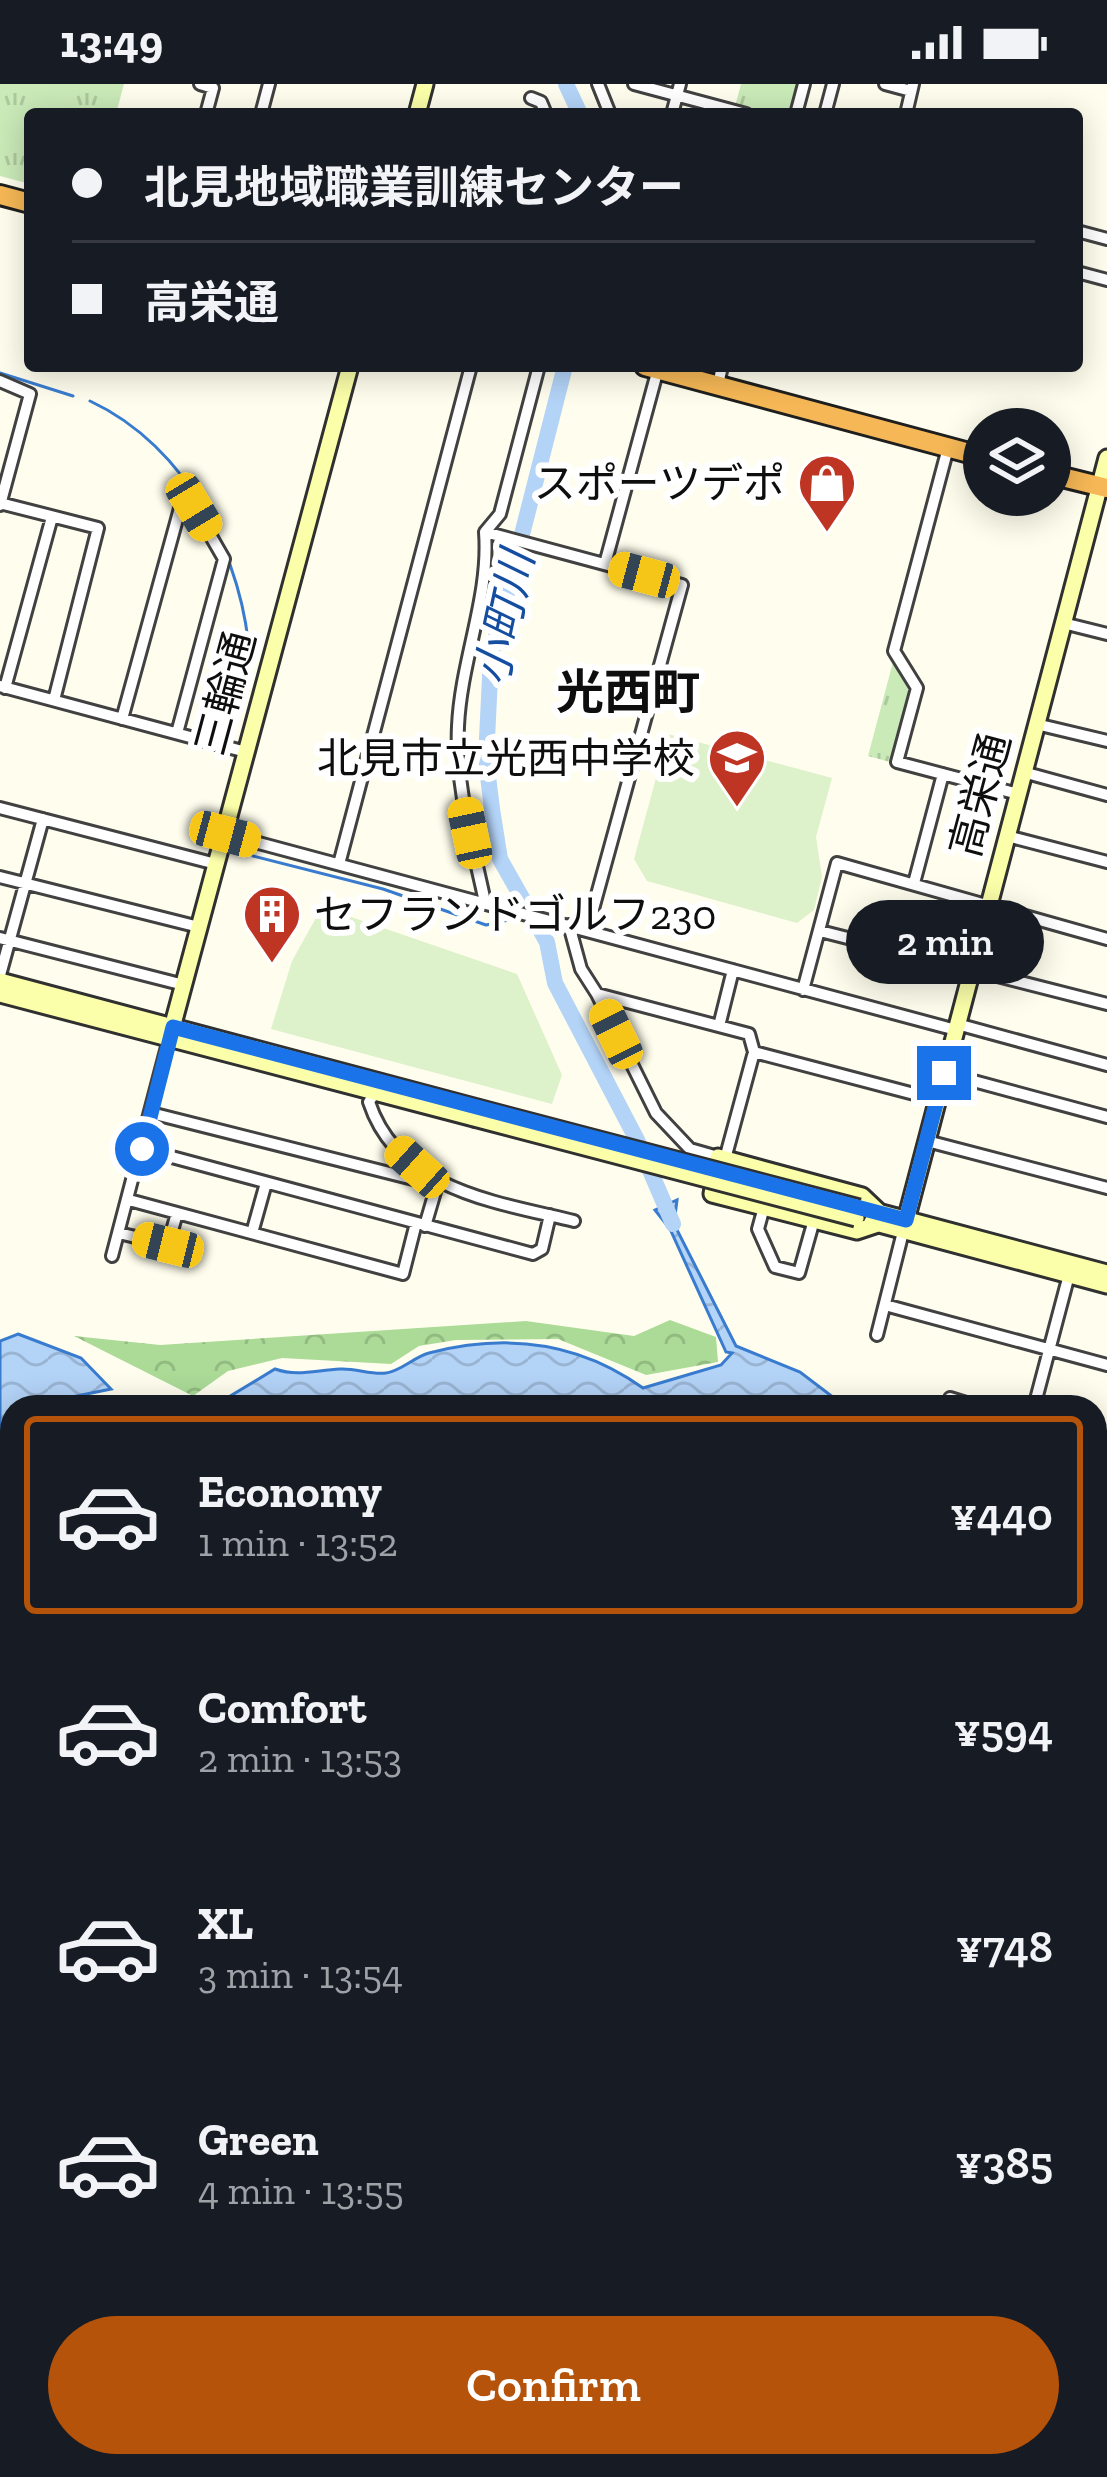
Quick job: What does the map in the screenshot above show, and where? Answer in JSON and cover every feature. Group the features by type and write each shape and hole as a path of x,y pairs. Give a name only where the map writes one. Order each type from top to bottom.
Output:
{"highway":[{"path":"686,372 720,376 963,452"},
{"path":"1071,479 1103,487"}],"street":[{"path":"200,84 213,88 208,108"},
{"path":"634,84 679,90 729,108"},
{"path":"885,84 912,88"},
{"path":"531,98 544,108"},
{"name":"三輪通","path":"171,1033 348,372"},
{"path":"339,864 469,372"},
{"path":"490,903 463,799 458,729 466,649 491,533 536,372"},
{"path":"605,564 650,372"},
{"path":"0,381 30,394 0,504 98,529 54,700"},
{"path":"948,448 895,651 917,688 897,762 1018,794"},
{"name":"高栄通","path":"905,1225 1107,458"},
{"path":"122,719 182,501 194,507 224,559 177,733"},
{"path":"52,517 2,687 246,752"},
{"path":"491,533 682,585 587,931"},
{"path":"1063,622 1107,634"},
{"path":"1036,724 1107,741"},
{"path":"1024,772 1107,796"},
{"path":"914,884 944,775"},
{"path":"0,808 216,865"},
{"path":"43,819 5,939 0,978 171,1033"},
{"path":"225,834 803,989 1107,1064"},
{"path":"1007,836 1107,862"},
{"path":"803,989 837,863 1107,939"},
{"path":"0,878 199,927"},
{"path":"564,924 581,969 656,1113 666,1118 690,1149 862,1196 879,1218"},
{"path":"820,931 1107,1004"},
{"path":"5,939 184,985"},
{"path":"719,1026 734,970"},
{"path":"0,994 378,1086 1071,1270 1107,1285"},
{"path":"597,994 748,1034 754,1052 712,1194 857,1231 879,1218"},
{"path":"112,1256 171,1033"},
{"path":"754,1052 937,1100"},
{"path":"944,1073 1107,1117"},
{"path":"378,1086 369,1102 381,1127 397,1150 437,1185"},
{"path":"151,1113 574,1221"},
{"path":"927,1141 1107,1188"},
{"path":"142,1149 533,1254 542,1249 550,1215"},
{"path":"252,1233 266,1183"},
{"path":"128,1200 403,1274 437,1185"},
{"path":"764,1207 758,1228 775,1267 799,1273 814,1220"},
{"path":"119,1233 168,1245 177,1213"},
{"path":"877,1335 905,1225"},
{"path":"1071,1270 1107,1273"},
{"path":"1037,1395 1071,1270"},
{"path":"885,1305 1107,1365"}],"green space":[{"path":"0,84 124,84 118,108 24,108 24,182 0,176"},
{"path":"741,84 797,84 790,108 735,107"},
{"path":"893,662 913,689 894,763 868,756"},
{"path":"668,734 832,778 816,837 822,877 814,910 797,923 647,881 634,859"},
{"path":"322,907 517,974 562,1075 552,1104 271,1029 292,961"},
{"path":"670,1320 716,1337 718,1362 646,1375 558,1339 456,1340 419,1346 391,1364 282,1358 228,1371 191,1395 74,1336 160,1345 526,1321 634,1336"}],"water":[{"path":"677,1200 674,1224 736,1346 800,1372 830,1395 232,1395 275,1369 386,1373 429,1353 486,1344 567,1351 619,1372 643,1388 721,1365 732,1353 726,1352 670,1229 655,1210"},
{"path":"18,1334 81,1358 111,1389 82,1395 0,1395 0,1341"}],"waterway":[{"name":"小町川","path":"566,84 577,108"},
{"name":"小町川","path":"563,372 491,656 486,760 492,809 500,859 547,942 555,983 637,1140 673,1224"},
{"path":"0,373 73,396"},
{"path":"90,401 155,446 204,510 237,585 250,663"},
{"path":"253,856 383,889 486,925 522,917"}],"place":[{"name":"スポーツデポ","path":"827,534"},
{"name":"北見市立光西中学校","path":"737,809"},
{"name":"セフランドゴルフ230","path":"272,965"}],"district":[{"name":"光西町","path":"628,692"}],"route":[{"path":"142,1149 173,1027 906,1220 944,1073"}]}
